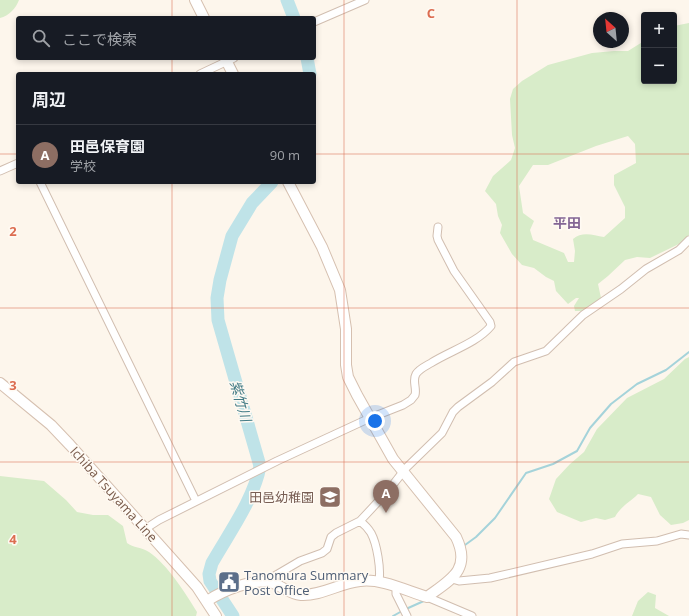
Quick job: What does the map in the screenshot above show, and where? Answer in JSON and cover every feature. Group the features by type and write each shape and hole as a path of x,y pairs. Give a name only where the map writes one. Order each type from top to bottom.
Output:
{"main road":[{"path":"195,0 203,16"},
{"path":"228,60 232,72"},
{"path":"211,598 227,590 256,582 266,581 290,593 301,595 314,594 358,581 379,581 427,597 452,579 460,568 462,556 460,545 456,537 393,459 348,377 346,365 346,329 340,290 322,247 289,184"},
{"name":"Ichiba Tsuyama Line","path":"0,383 51,425 145,529 211,598 216,616"}],"street":[{"path":"316,21 365,0"},
{"path":"204,72 226,60"},
{"path":"0,171 16,164"},
{"path":"41,184 196,501"},
{"path":"145,529 252,473 411,400 416,392 414,379 416,373 446,354 479,337 491,326 490,322 447,259 438,240 438,227"},
{"path":"266,581 300,561 322,553 327,549 331,537 336,532 360,521 380,500 403,471 442,433 453,412 458,406 492,382 514,362 546,351 583,315 621,289 642,271 680,250 689,240"},
{"path":"360,521 366,526 373,537 380,570 379,581"},
{"path":"452,579 459,581 494,577 592,554 622,544 657,541 681,534 689,535"},
{"path":"396,587 396,594 407,616"},
{"path":"427,597 472,616"}],"green space":[{"path":"0,0 19,0 12,11 0,18"},
{"path":"689,23 689,235 683,242 650,258 637,257 625,260 598,284 601,298 583,311 575,311 574,306 579,298 576,298 568,304 556,291 554,281 534,268 522,265 512,254 500,233 502,225 498,216 496,204 485,191 493,176 511,160 515,148 512,135 510,99 513,89 522,81 548,65 592,53 628,51 641,43 641,84 677,84 677,25","holes":["628,136 635,144 636,163 614,175 614,185 625,207 625,218 604,237 584,234 573,239 575,251 574,262 568,262 564,253 533,240 530,230 534,221 523,213 519,186 533,165 548,165 596,146"]},
{"path":"689,357 689,520 683,523 671,525 660,515 651,497 638,494 617,513 615,517 605,520 596,518 581,522 557,512 549,499 556,479 584,452 597,429 627,398 664,379"},
{"path":"0,476 44,481 66,500 77,512 93,515 108,515 123,526 127,543 149,552 163,564 182,588 197,612 196,616 0,616"},
{"path":"648,592 656,595 655,608 669,616 632,616 638,601"}],"waterway":[{"name":"紫竹川","path":"287,0 293,16"},
{"name":"紫竹川","path":"307,60 310,72"},
{"name":"紫竹川","path":"233,616 210,581 209,574 212,563 247,503 260,466 218,320 217,298 220,280 232,236 252,203 270,184"},
{"path":"465,545 476,537 495,518 526,473 553,464 577,451 590,428 611,404 637,384 666,370 689,352"},
{"path":"406,609 426,600"},
{"path":"393,616 402,611"}],"place":[{"name":"田邑幼稚園","path":"330,497"},
{"name":"田邑保育園","path":"386,513"},
{"name":"Tanomura Summary Post Office","path":"229,582"}],"district":[{"name":"平田","path":"567,222"}]}
